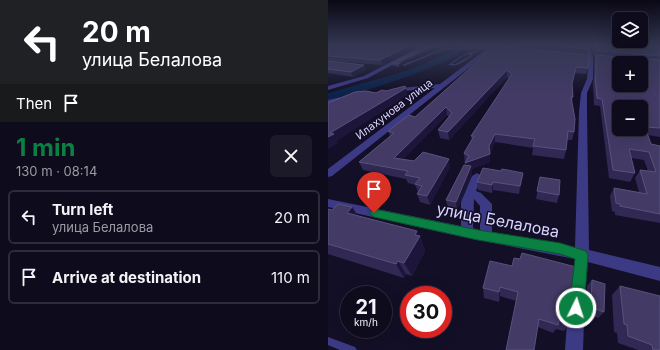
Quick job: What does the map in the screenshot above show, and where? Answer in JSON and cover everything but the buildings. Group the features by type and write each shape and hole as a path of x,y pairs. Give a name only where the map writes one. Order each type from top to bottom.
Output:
{"street":[{"path":"328,88 366,77 395,61"},
{"name":"Илахунова улица","path":"328,174 474,61"},
{"path":"574,350 577,294 582,255 582,130 584,93 590,79 591,61"},
{"path":"373,68 380,69"},
{"path":"386,92 408,88 442,86"},
{"path":"328,102 356,97"},
{"path":"467,233 467,202 477,176"},
{"path":"470,193 477,196 486,204 486,236"},
{"name":"улица Белалова","path":"328,203 467,233 560,249 660,274"}],"lane":[{"path":"403,65 413,61"},
{"path":"453,61 449,64 456,65 462,61"},
{"path":"328,342 352,350"}],"waterway":[{"path":"328,97 409,73 438,61"}],"route":[{"path":"374,213 478,235 560,249 582,255 576,308"}]}
